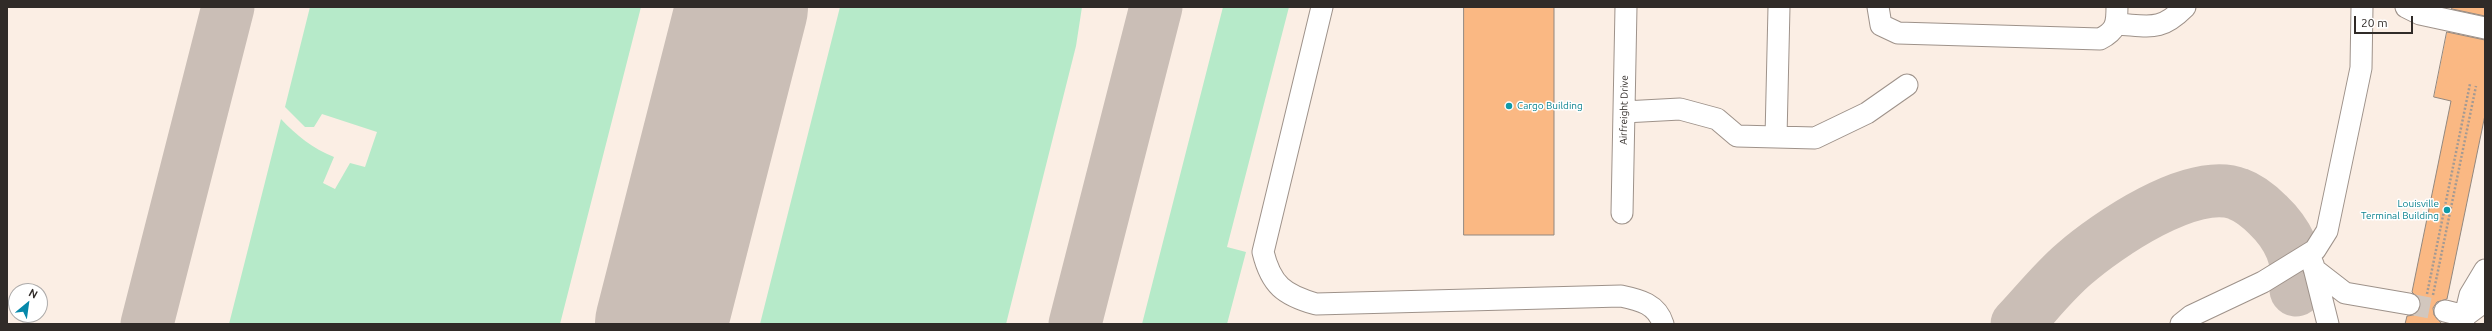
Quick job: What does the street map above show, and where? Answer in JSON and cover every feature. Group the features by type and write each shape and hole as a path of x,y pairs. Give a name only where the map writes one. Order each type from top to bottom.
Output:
{"street":[{"path":"1322,7 1263,252 1268,271 1277,285 1294,298 1316,304 1621,296 1651,306 1661,317 1663,324"},
{"name":"Airfreight Drive","path":"1622,213 1626,7"},
{"path":"1776,137 1780,7"},
{"path":"1878,7 1881,25 1898,33 2100,39 2111,33 2117,15 2152,27 2170,22 2185,7"},
{"path":"2328,324 2312,261 2315,250 2327,230 2361,68 2362,7"},
{"path":"2406,7 2420,14 2485,28"},
{"path":"1624,112 1680,109 1717,119 1737,136 1815,138 1866,113 1907,85"},
{"path":"2312,261 2345,293 2418,302"},
{"path":"2181,324 2191,316 2312,261"},
{"path":"2464,320 2470,295 2485,270"},
{"path":"2464,320 2485,301"},
{"path":"2438,306 2464,320"}],"path":[{"path":"2418,302 2470,84"},
{"path":"2438,306 2476,86"}],"green space":[{"path":"310,7 641,7 560,324 229,324 281,119 305,141 334,157 323,183 335,189 350,163 365,167 377,132 322,114 314,127 305,127 285,107"},
{"path":"840,7 1082,7 1076,46 1006,324 760,324"},
{"path":"1223,7 1289,7 1227,247 1246,252 1227,324 1142,324"}],"building":[{"name":"Cargo Building","path":"1464,7 1554,7 1554,235 1464,235"},
{"path":"2452,7 2485,7 2485,16 2452,9"},
{"name":"Louisville Terminal Building","path":"2447,32 2485,40 2485,115 2447,299 2437,302 2433,308 2434,315 2442,324 2405,324 2407,316 2414,315 2421,306 2420,300 2412,292 2451,101 2434,97"}],"taxiway":[{"path":"147,324 228,7"},
{"path":"1075,324 1156,7"},
{"path":"2017,324 2066,271 2088,252 2128,225 2151,212 2175,201 2198,193 2219,191 2238,194 2250,200 2268,215 2282,231 2292,249 2295,259 2297,279 2296,290"}],"runway":[{"path":"661,324 742,7"}],"tunnel":[{"path":"2409,304 2445,311"}],"place":[{"name":"Cargo Building","path":"1509,106"},
{"name":"Louisville Terminal Building","path":"2447,210"}]}
